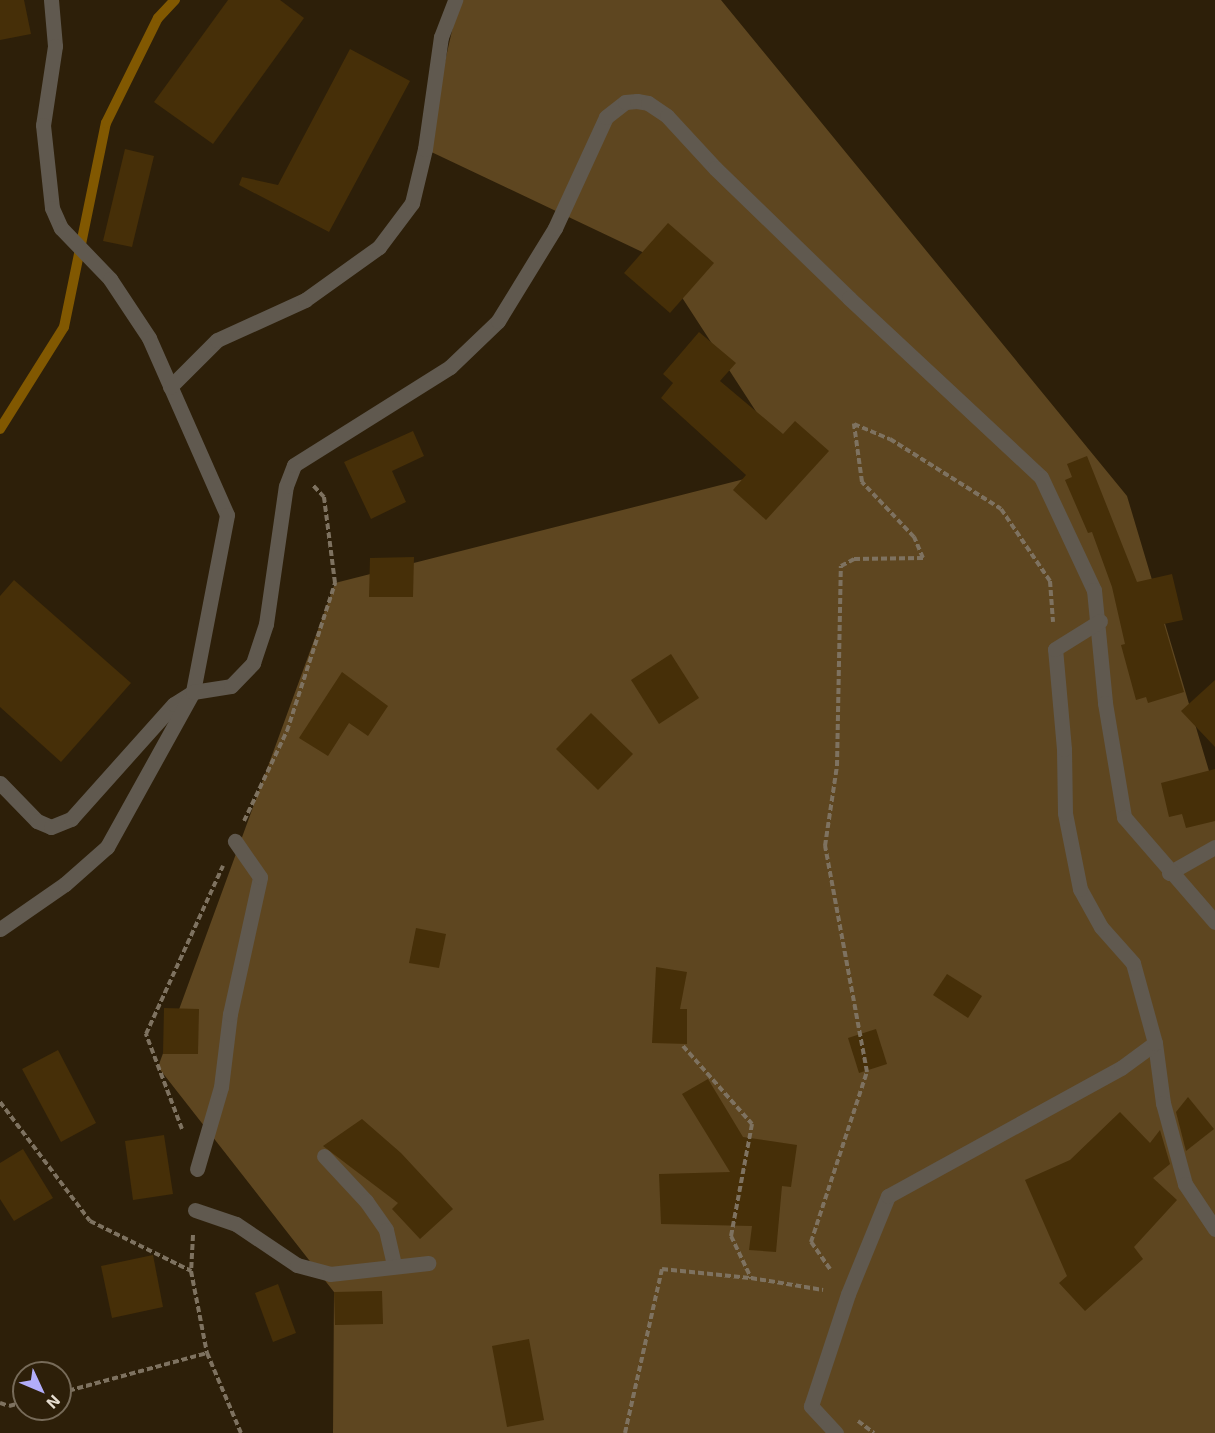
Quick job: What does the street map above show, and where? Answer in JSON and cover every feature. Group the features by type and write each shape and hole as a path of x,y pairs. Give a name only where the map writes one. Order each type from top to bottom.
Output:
{"street":[{"path":"0,929 65,884 107,847 193,692 227,515 149,338 110,279 61,228 52,208 44,125 55,46 51,0"},
{"path":"170,387 217,340 306,300 378,247 412,203 425,149 441,37 455,0"},
{"path":"0,783 37,821 51,827 70,819 174,704 193,692 231,686 253,663 266,624 285,486 294,465 450,367 498,321 555,228 606,117 625,102 637,101 648,103 667,116 715,168 1041,477 1088,572 1100,621 1105,703 1124,817 1169,873 1215,922"},
{"path":"1100,621 1055,649 1064,749 1065,813 1080,889 1101,927 1133,963 1155,1043 1163,1103 1185,1184 1215,1229"},
{"path":"197,1169 221,1087 230,1014 260,878 235,841"},
{"path":"1169,873 1215,847"},
{"path":"836,1433 811,1406 848,1294 888,1196 1121,1068 1155,1043"},
{"path":"324,1156 366,1201 386,1230 394,1266"},
{"path":"195,1210 236,1224 297,1265 330,1274 428,1263"}],"path":[{"path":"848,1294 811,1242 867,1072 825,846 837,766 841,566 854,559 922,558 914,537 862,482 854,424 890,439 1001,509 1050,582 1055,649"},
{"path":"683,1046 752,1124 731,1236 751,1278"},
{"path":"0,1102 90,1221 191,1271"},
{"path":"625,1433 662,1269 751,1278 848,1294"},
{"path":"72,1390 207,1353"}],"shaded area":[{"path":"459,0 721,0 1127,496 1215,791 1215,1433 333,1433 334,1292 158,1067 335,583 792,467 657,259 425,149"}],"building":[{"path":"0,0 24,0 31,34 0,40"},
{"path":"228,0 280,0 304,18 213,144 154,102"},
{"path":"350,49 410,81 329,232 239,185 242,177 278,185"},
{"path":"125,149 154,156 132,247 103,241"},
{"path":"668,223 714,263 670,313 624,273"},
{"path":"699,332 736,363 720,381 783,434 795,421 829,451 766,520 733,490 746,475 661,398 673,383 663,374"},
{"path":"413,431 424,456 392,471 406,502 371,519 344,462"},
{"path":"1087,456 1137,582 1172,574 1183,620 1164,624 1184,692 1148,703 1146,697 1136,700 1121,645 1125,644 1112,587 1092,532 1088,533 1065,480 1072,477 1067,464"},
{"path":"414,557 413,597 369,597 370,558"},
{"path":"14,580 131,683 61,762 0,707 0,596"},
{"path":"671,654 699,698 659,724 631,680"},
{"path":"342,672 388,706 368,736 349,723 328,756 299,738"},
{"path":"1215,680 1215,747 1181,711"},
{"path":"591,713 633,754 598,790 556,749"},
{"path":"1215,769 1215,821 1186,828 1182,814 1169,817 1161,783"},
{"path":"416,928 446,934 439,968 409,963"},
{"path":"656,967 687,972 680,1009 687,1009 687,1044 652,1043"},
{"path":"947,974 982,996 968,1018 933,995"},
{"path":"164,1008 199,1009 198,1054 163,1054"},
{"path":"876,1029 887,1064 859,1073 848,1038"},
{"path":"58,1050 96,1123 61,1142 22,1069"},
{"path":"708,1079 743,1137 797,1145 791,1187 782,1186 776,1252 749,1250 752,1226 661,1224 659,1174 730,1172 682,1094"},
{"path":"1188,1097 1214,1129 1186,1151 1176,1112"},
{"path":"1120,1112 1150,1143 1160,1130 1170,1164 1153,1178 1177,1200 1134,1247 1143,1259 1085,1311 1059,1283 1067,1276 1025,1180 1070,1160"},
{"path":"362,1119 401,1153 453,1209 420,1239 392,1209 398,1203 323,1146"},
{"path":"164,1135 173,1194 133,1200 125,1141"},
{"path":"23,1149 53,1198 14,1221 0,1199 0,1163"},
{"path":"153,1255 163,1307 112,1318 101,1266"},
{"path":"278,1284 296,1333 273,1342 255,1293"},
{"path":"382,1291 383,1324 335,1325 334,1292"},
{"path":"529,1339 544,1420 507,1427 492,1346"}],"waterway":[{"path":"0,429 64,327 106,123 158,18 175,0"}]}
